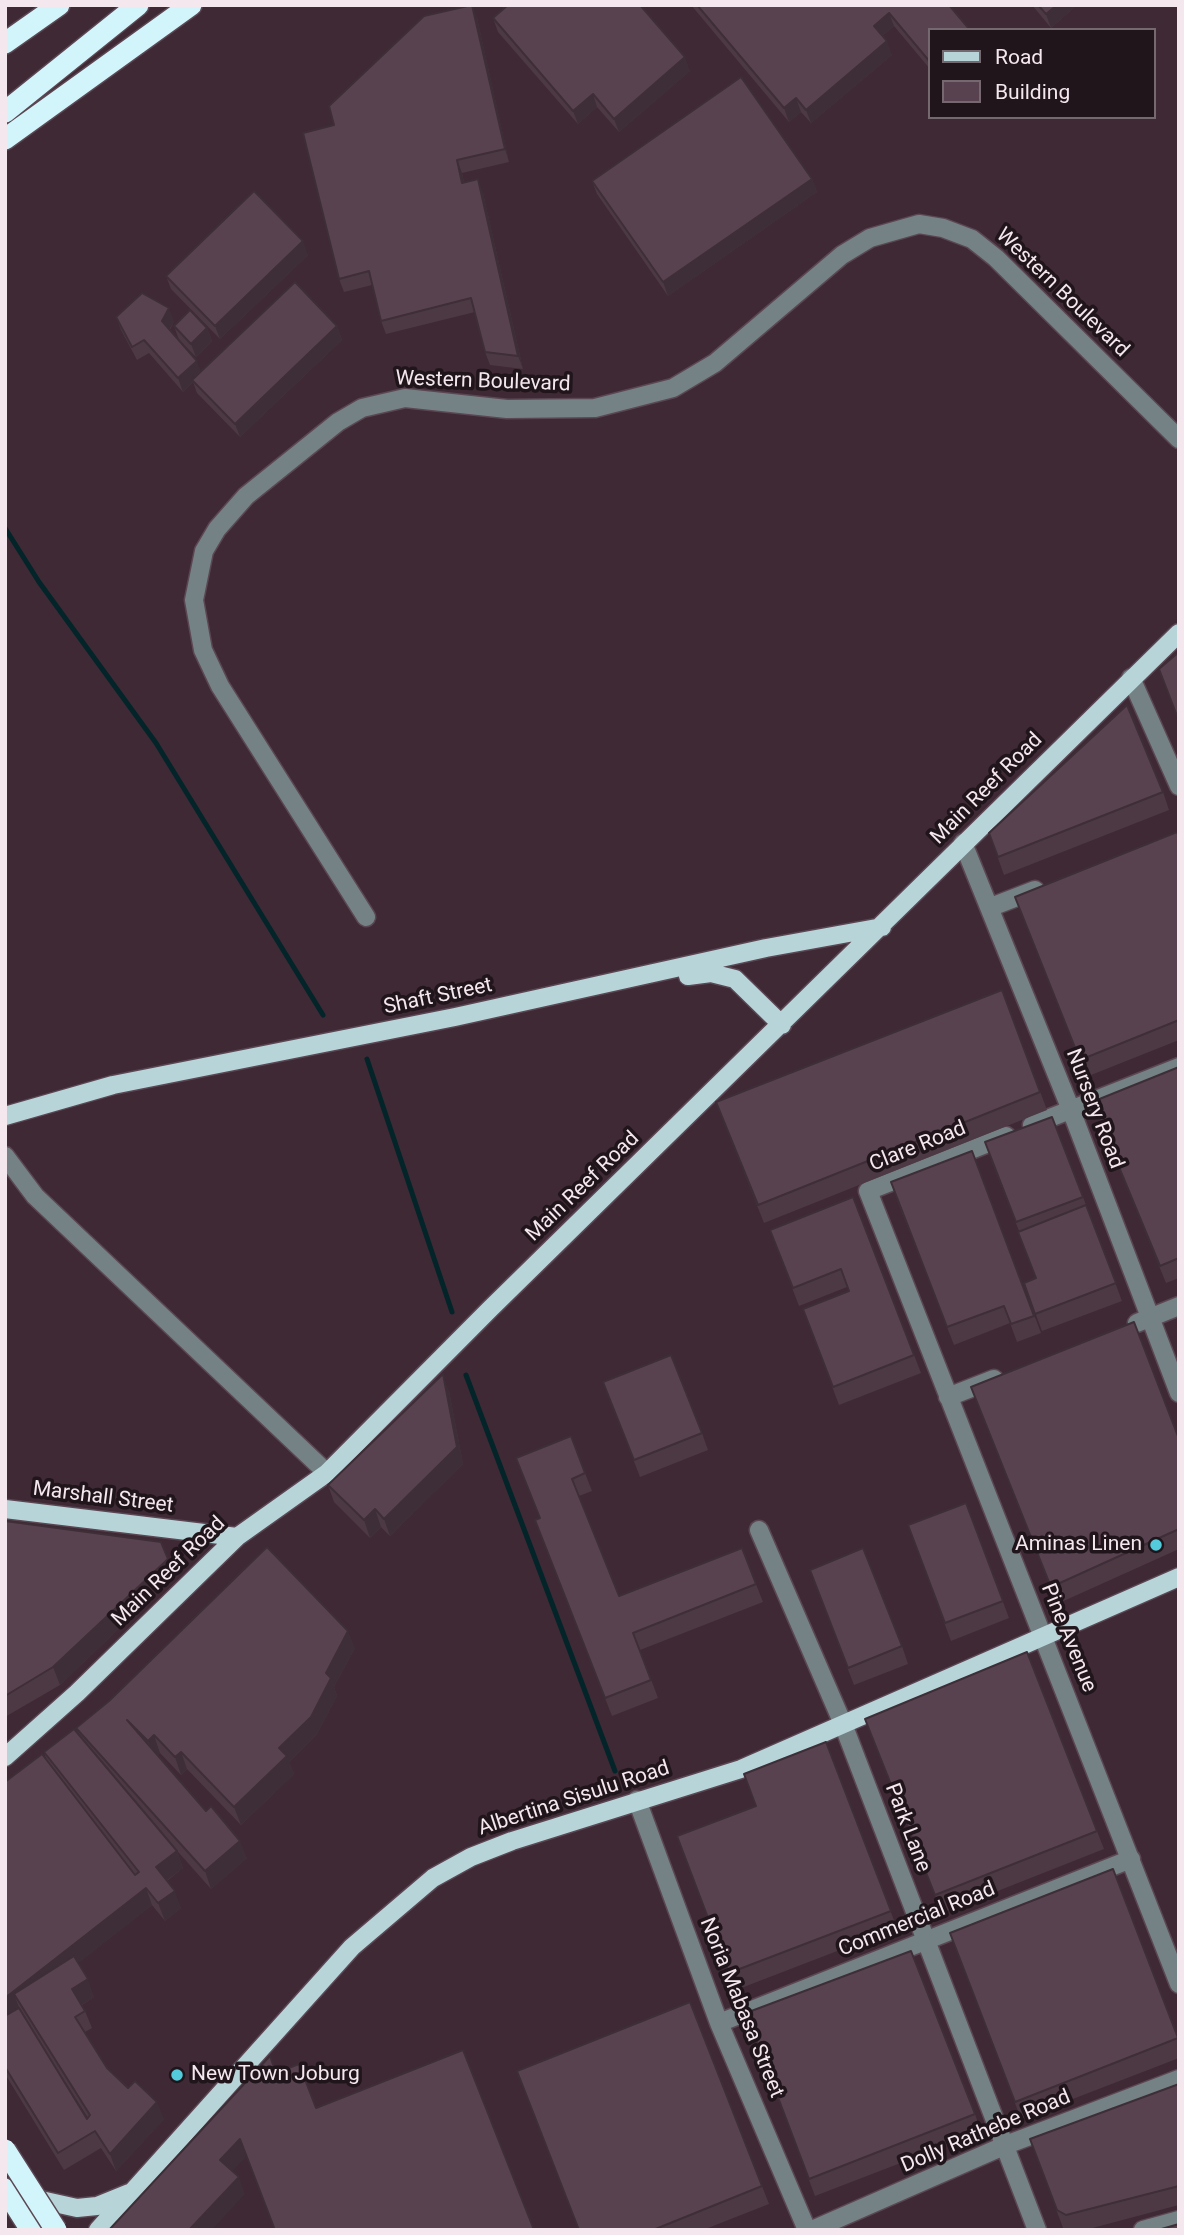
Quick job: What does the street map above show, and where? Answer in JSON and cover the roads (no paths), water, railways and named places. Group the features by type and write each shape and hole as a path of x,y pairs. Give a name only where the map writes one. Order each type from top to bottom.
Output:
{"highway":[{"path":"5,43 59,5"},
{"path":"5,112 138,5"},
{"path":"5,139 191,5"},
{"path":"5,2150 56,2230"},
{"path":"10,2191 31,2230"}],"main road":[{"path":"1163,647 1179,616"},
{"name":"Main Reef Road","path":"5,1757 78,1693 237,1537 327,1473 490,1309 1179,633"},
{"name":"Shaft Street","path":"5,1116 113,1085 321,1044 766,948 882,927"},
{"path":"633,978 661,981 711,973 723,975 742,984 782,1025"},
{"name":"Marshall Street","path":"5,1509 237,1537"},
{"name":"Albertina Sisulu Road","path":"98,2230 352,1947 433,1878 471,1857 637,1800 741,1769 1179,1577"},
{"path":"10,2191 77,2208 96,2206 134,2191"}],"street":[{"name":"Western Boulevard","path":"366,917 220,686 203,650 194,600 204,551 217,528 246,496 338,422 362,408 405,397 508,409 595,408 673,388 715,363 842,256 870,238 919,224 943,228 972,239 988,252 1179,439"},
{"path":"1131,678 1179,786"},
{"name":"Nursery Road","path":"963,844 991,907 1071,1110 1148,1318 1179,1393"},
{"path":"991,907 1054,883"},
{"name":"Clare Road","path":"868,1191 1179,1067"},
{"path":"5,1156 35,1196 327,1473"},
{"name":"Pine Avenue","path":"868,1191 1179,1984"},
{"path":"1123,1328 1179,1306"},
{"path":"948,1397 1011,1373"},
{"name":"Park Lane","path":"759,1530 843,1724 1037,2230"},
{"name":"Noria Mabasa Street","path":"637,1800 719,2023 809,2230"},
{"name":"Commercial Road","path":"719,2023 1130,1859"},
{"name":"Dolly Rathebe Road","path":"809,2230 1006,2145 1179,2079"},
{"path":"5,2176 10,2191 39,2230"},
{"path":"1143,2230 1179,2220"}],"waterway":[{"path":"5,528 39,582 156,743 323,1015"},
{"path":"367,1059 452,1312"},
{"path":"466,1375 615,1771"}],"place":[{"name":"Aminas Linen","path":"1156,1545"},
{"name":"New Town Joburg","path":"177,2075"}]}
